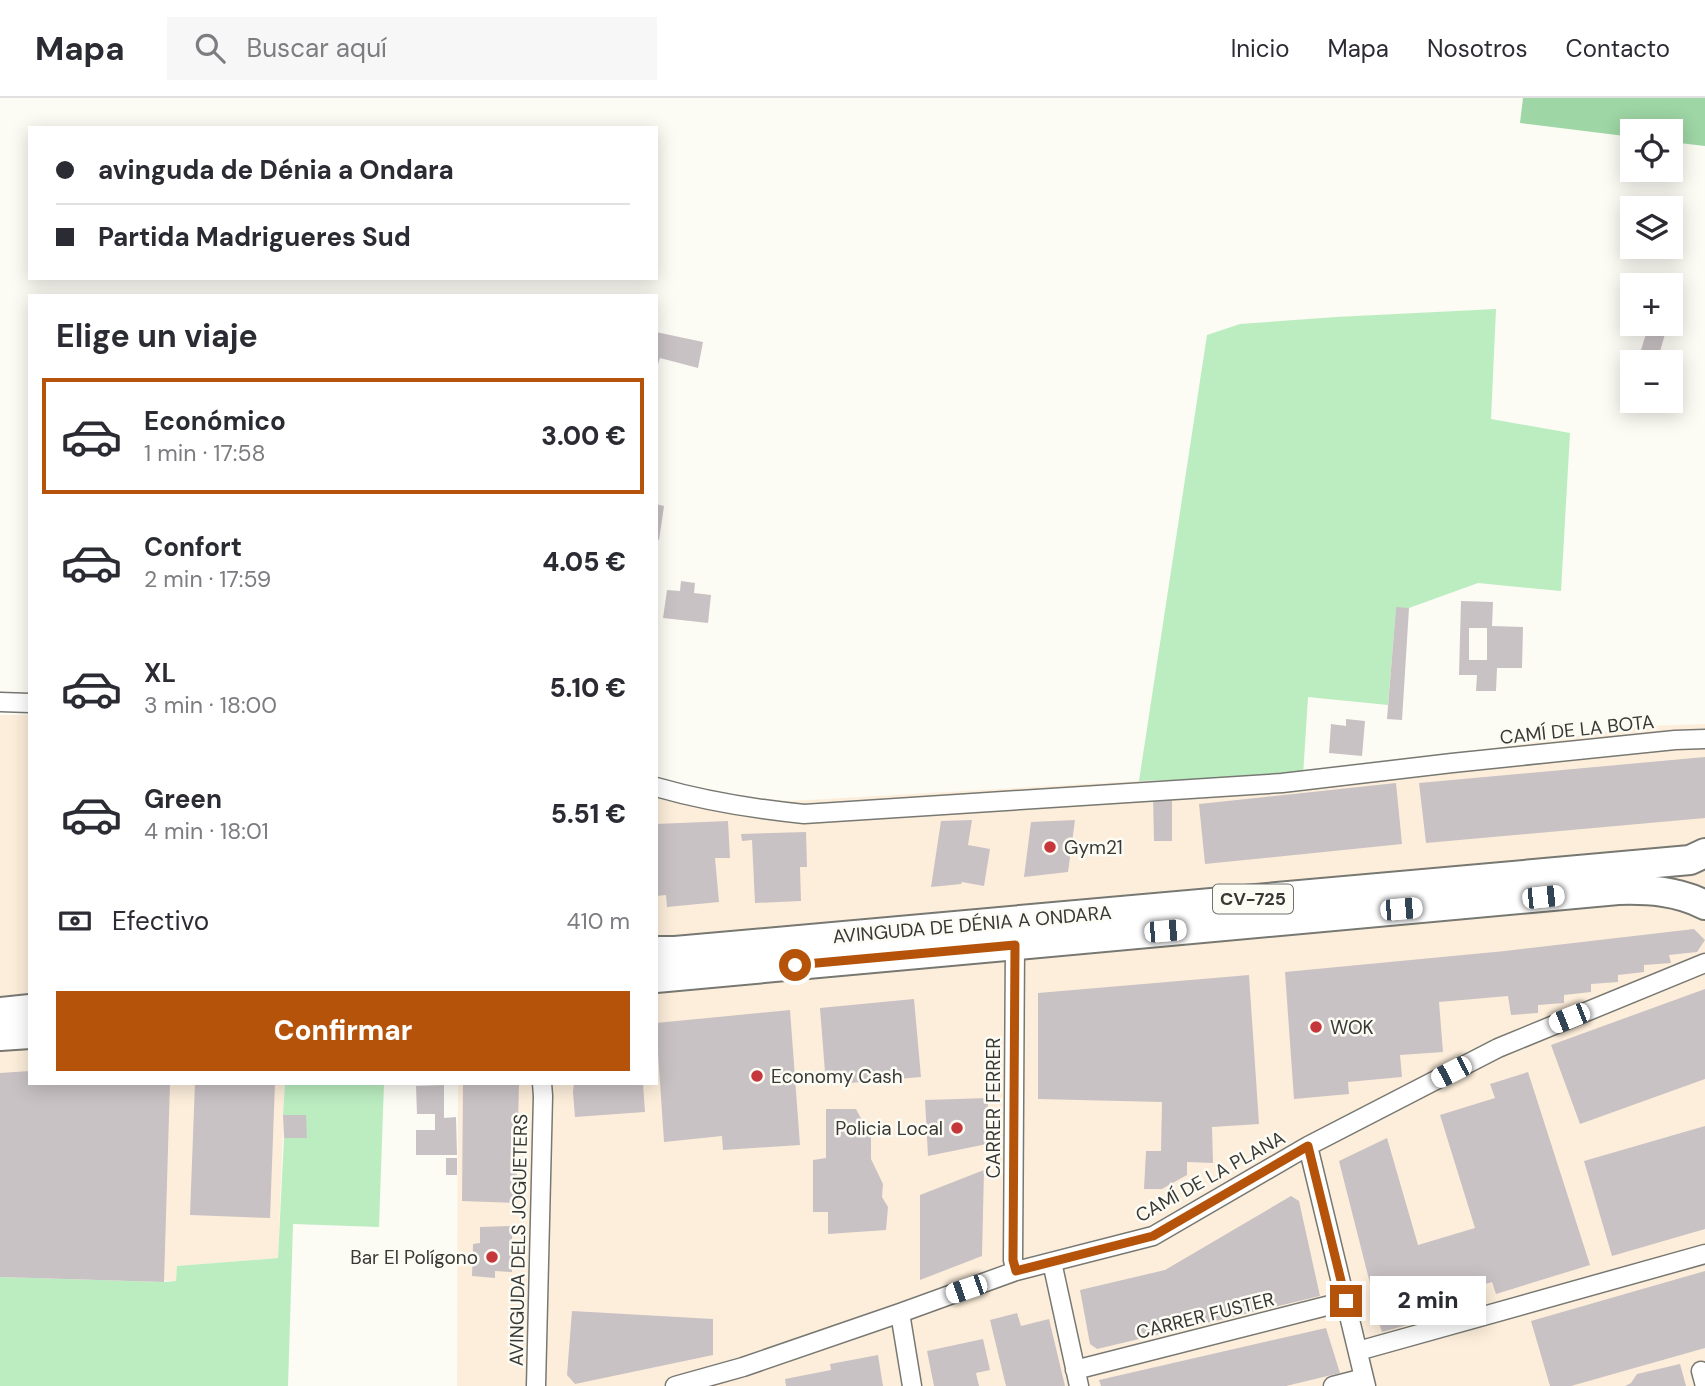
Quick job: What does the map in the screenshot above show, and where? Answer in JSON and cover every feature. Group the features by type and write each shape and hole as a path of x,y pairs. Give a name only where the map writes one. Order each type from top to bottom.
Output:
{"main road":[{"name":"AVINGUDA DE DÉNIA A ONDARA","path":"658,951 1690,860 1705,853"},
{"name":"AVINGUDA DE DÉNIA A ONDARA","path":"658,978 1618,890 1643,889 1675,893 1705,905"},
{"path":"0,1012 28,1009"},
{"path":"0,1036 28,1034"}],"street":[{"path":"0,702 28,703"},
{"name":"CAMÍ DE LA BOTA","path":"658,788 711,801 804,814 1282,783 1452,763 1705,739"},
{"name":"CARRER FERRER","path":"1015,945 1013,1260 1016,1271"},
{"name":"CAMÍ DE LA PLANA","path":"675,1386 743,1367 1016,1271 1153,1236 1308,1146 1498,1048 1705,963"},
{"name":"AVINGUDA DELS JOGUETERS","path":"536,1386 544,1087"},
{"path":"1308,1146 1365,1382 1333,1386"},
{"path":"1358,1351 1705,1254"},
{"path":"1052,1262 1077,1378"},
{"name":"CARRER FUSTER","path":"1077,1378 1346,1301"},
{"path":"900,1313 912,1386"}],"shaded area":[{"path":"0,715 28,715 28,1085 285,1085 278,1258 178,1266 176,1281 0,1277"},
{"path":"1705,724 1705,1386 457,1386 458,1085 658,1085 658,788 791,801 1139,781 1291,777 1648,726"}],"green space":[{"path":"1523,98 1705,98 1705,146 1683,143 1683,119 1620,119 1620,135 1520,123"},
{"path":"1496,309 1491,419 1570,433 1561,591 1478,583 1409,608 1396,608 1388,705 1308,697 1303,776 1139,781 1207,335 1240,324"},
{"path":"285,1085 384,1085 379,1227 293,1224 288,1386 0,1386 0,1277 164,1282 176,1281 177,1266 278,1258 284,1138 306,1137 306,1115 283,1115"}],"building":[{"path":"658,332 703,342 698,368 660,358 658,364"},
{"path":"1645,336 1664,336 1660,350 1641,350"},
{"path":"658,504 664,506 658,540"},
{"path":"681,581 695,583 694,593 711,595 708,623 663,618 667,590 680,591"},
{"path":"1461,601 1493,602 1492,626 1523,627 1522,668 1497,668 1496,691 1476,691 1477,675 1459,675","holes":["1469,628 1487,628 1487,660 1469,660"]},
{"path":"1396,607 1409,608 1402,720 1387,719"},
{"path":"1346,719 1365,721 1362,756 1329,753 1331,724 1346,726"},
{"path":"1705,757 1705,818 1426,843 1419,783"},
{"path":"1396,783 1402,844 1205,864 1199,804"},
{"path":"1153,796 1172,796 1172,841 1154,841"},
{"path":"972,820 968,845 990,849 984,886 962,882 931,887 941,821"},
{"name":"Gym21","path":"1075,820 1068,872 1024,877 1031,822"},
{"path":"728,821 730,858 715,858 719,902 667,907 666,895 658,896 658,824"},
{"path":"806,832 807,867 800,867 801,901 755,903 752,840 742,841 741,834"},
{"path":"1694,929 1705,940 1697,952 1669,955 1671,963 1644,965 1644,972 1618,975 1618,982 1591,984 1591,992 1564,995 1564,1003 1538,1005 1538,1013 1511,1015 1508,996 1439,1002 1443,1052 1400,1055 1402,1077 1348,1082 1349,1094 1294,1099 1285,972 1505,951"},
{"path":"1249,975 1259,1124 1212,1127 1213,1163 1187,1162 1187,1175 1162,1189 1144,1189 1146,1151 1161,1151 1162,1102 1038,1099 1038,993"},
{"path":"1705,989 1705,1079 1580,1124 1551,1045"},
{"path":"914,999 921,1077 826,1085 820,1008"},
{"path":"790,1010 800,1145 723,1150 722,1136 664,1142 658,1023"},
{"path":"28,1071 28,1085 170,1085 164,1282 0,1277 0,1073"},
{"path":"1528,1072 1590,1265 1496,1294 1492,1282 1378,1315 1339,1161 1387,1138 1418,1245 1475,1228 1440,1115 1495,1098 1490,1084"},
{"path":"195,1085 275,1085 270,1218 190,1215"},
{"path":"444,1085 444,1118 456,1117 457,1155 416,1155 416,1130 435,1130 435,1114 417,1114 416,1086"},
{"path":"463,1085 519,1085 516,1203 462,1201"},
{"path":"574,1085 643,1085 645,1112 575,1117"},
{"name":"Policia Local","path":"988,1098 987,1144 928,1156 925,1100"},
{"path":"826,1109 856,1109 871,1137 871,1159 883,1184 882,1197 888,1207 886,1230 828,1234 828,1212 813,1212 813,1160 826,1158"},
{"path":"283,1115 306,1115 307,1138 284,1138"},
{"path":"1705,1126 1705,1229 1612,1256 1584,1161"},
{"path":"446,1158 457,1158 457,1175 446,1175"},
{"path":"984,1170 982,1256 920,1280 920,1195"},
{"path":"1291,1196 1299,1201 1320,1296 1097,1349 1090,1344 1080,1290 1165,1270"},
{"name":"Bar El Polígono","path":"512,1226 512,1272 495,1271 495,1278 472,1276 473,1244 480,1243 480,1227"},
{"path":"1705,1271 1705,1348 1571,1386 1550,1386 1531,1321"},
{"path":"1433,1305 1436,1317 1382,1332 1378,1320"},
{"path":"572,1311 713,1319 713,1355 575,1384 567,1375"},
{"path":"1017,1313 1021,1326 1049,1319 1065,1386 1006,1386 990,1320"},
{"path":"1326,1328 1340,1373 1286,1386 1101,1386 1099,1380"},
{"path":"983,1339 990,1370 976,1373 979,1386 934,1386 927,1351"},
{"path":"878,1355 883,1386 786,1386 785,1379 831,1370 830,1364"},
{"path":"1680,1364 1686,1386 1625,1386 1631,1383 1637,1374"}],"place":[{"name":"Gym21","path":"1050,847"},
{"name":"WOK","path":"1316,1027"},
{"name":"Economy Cash","path":"757,1076"},
{"name":"Policia Local","path":"957,1128"},
{"name":"Bar El Polígono","path":"492,1257"}],"route":[{"path":"795,965 1015,945 1013,1260 1016,1271 1153,1236 1308,1146 1346,1301"}]}
